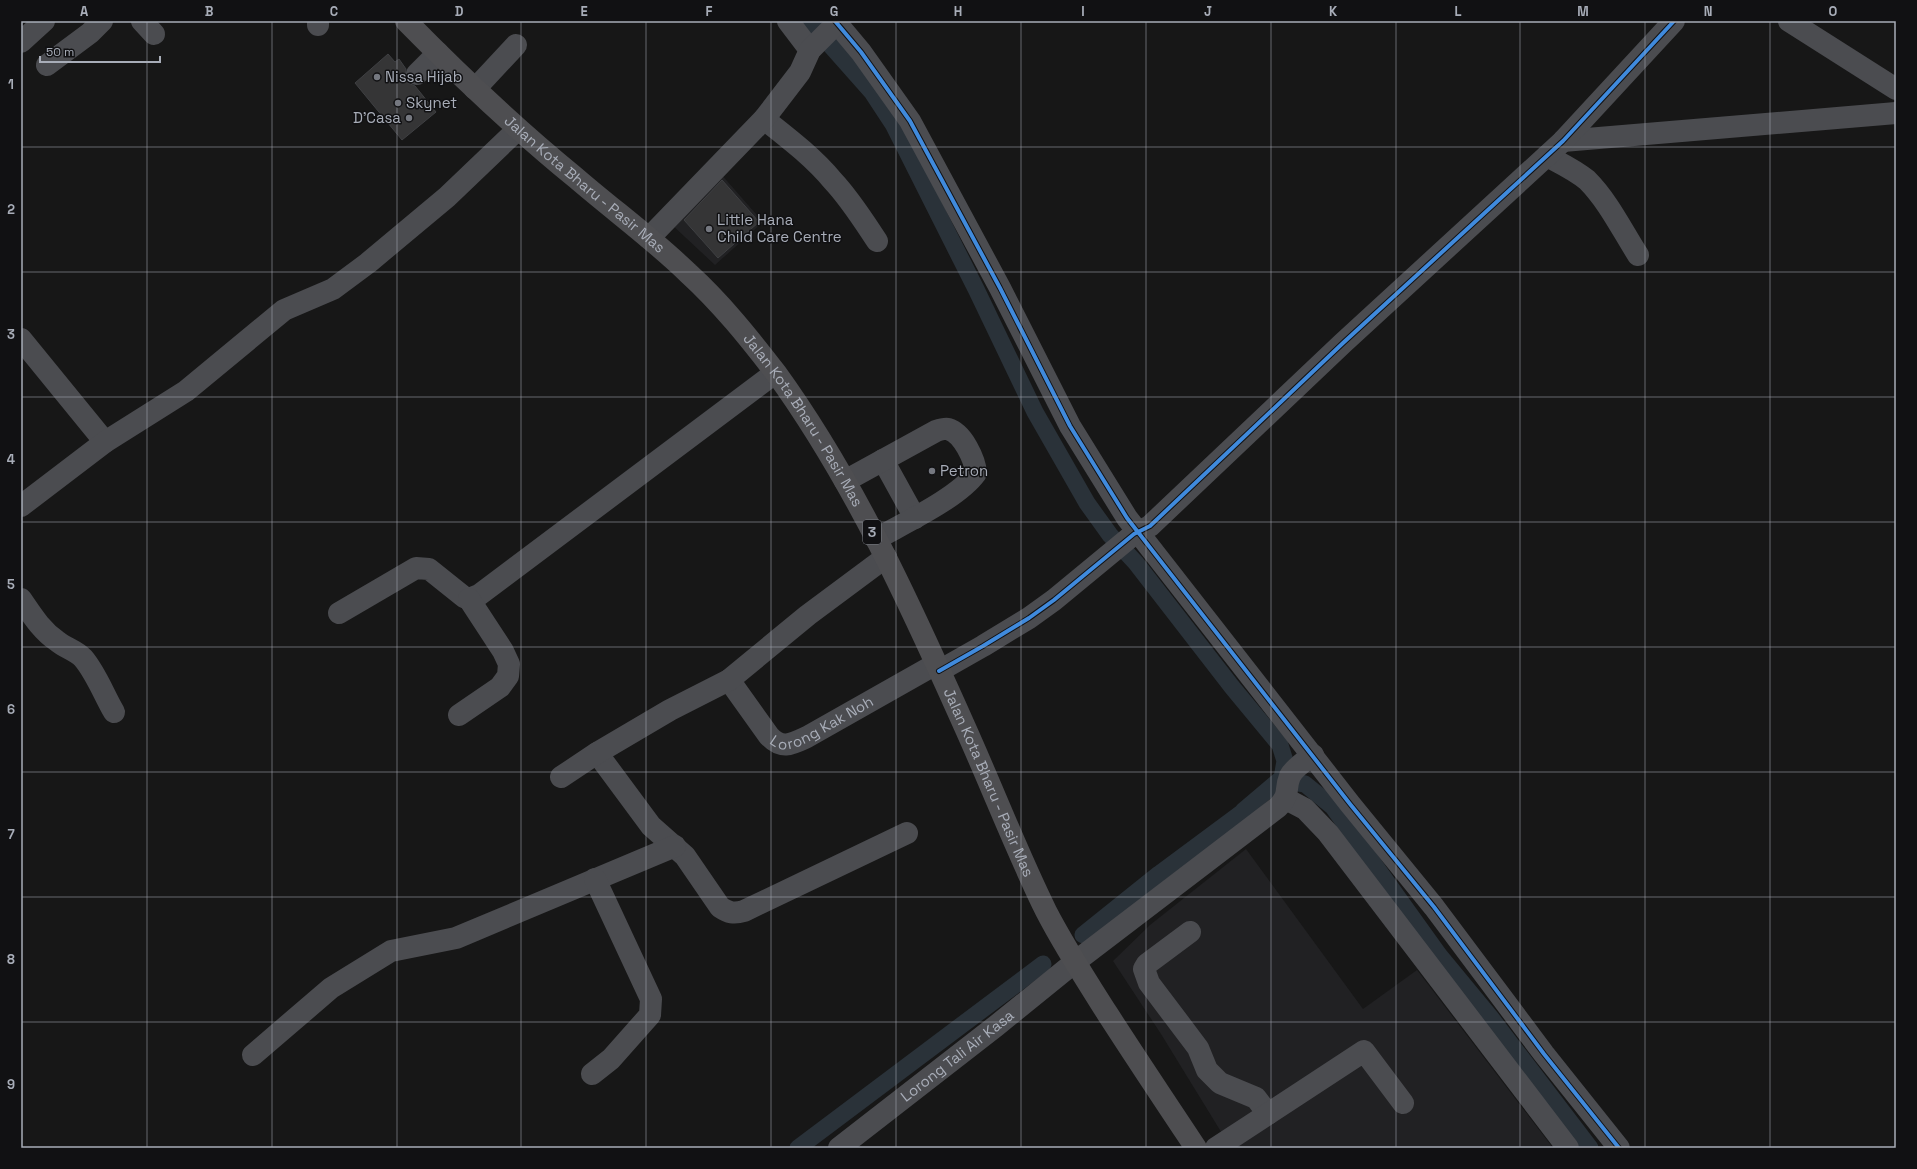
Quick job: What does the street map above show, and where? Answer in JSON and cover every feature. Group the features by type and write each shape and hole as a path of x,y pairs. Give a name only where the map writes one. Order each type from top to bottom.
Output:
{"highway":[{"name":"Jalan Kota Bharu - Pasir Mas","path":"406,21 518,129 649,238 689,274 734,320 775,373 808,421 845,480 881,548 938,667 1048,915 1075,962 1196,1148"}],"street":[{"path":"21,42 44,21"},
{"path":"47,65 90,33 102,21"},
{"path":"788,21 812,48"},
{"name":"Lorong Kak Noh","path":"729,680 769,736 776,743 783,745 794,744 938,667 983,646 1048,605 1128,539 1147,528 1156,520 1343,343 1547,156 1563,141 1674,21"},
{"path":"1789,21 1896,89"},
{"path":"649,238 764,119 800,72 812,48 835,24 865,58 910,121 1000,288 1070,426 1109,490 1128,539 1304,762 1434,907 1544,1054 1619,1148"},
{"path":"475,89 516,45"},
{"path":"417,74 438,53"},
{"path":"1563,141 1896,113"},
{"path":"764,119 811,158 833,180 854,206 877,241"},
{"path":"21,506 105,442 186,390 284,310 333,289 447,197 518,129"},
{"path":"1547,156 1587,181 1603,201 1638,255"},
{"path":"21,339 105,442"},
{"path":"469,599 479,595 775,373"},
{"path":"561,778 597,753 687,700 729,680 808,615 915,518 968,484 976,473 975,462 958,435 948,429 936,431 845,480"},
{"path":"883,460 915,518"},
{"path":"339,613 416,568 429,569 444,579 456,592 469,599 504,651 509,664 508,676 500,687 459,715"},
{"path":"21,599 40,628 82,658 90,668 114,712"},
{"path":"597,753 639,813 661,836 675,846 694,867 720,907 726,912 734,914 744,911 907,833"},
{"path":"1304,762 1290,777 1286,799 1305,809 1328,834 1568,1148"},
{"name":"Lorong Tali Air Kasa","path":"839,1148 990,1031 1075,962 1286,799"},
{"path":"253,1055 331,988 391,951 456,938 675,846"},
{"path":"592,1074 611,1059 650,1015 651,999 595,879"},
{"path":"1190,932 1147,964 1144,969 1145,976 1149,984 1198,1048 1207,1070 1220,1083 1256,1098 1268,1114"},
{"path":"1216,1148 1364,1051 1404,1103"}],"shaded area":[{"path":"720,173 763,222 715,265 670,223"},
{"path":"1246,849 1363,1009 1417,970 1553,1148 1231,1148 1161,1034 1113,961 1150,925"}],"building":[{"path":"388,54 395,62 399,59 406,69 405,77 408,83 415,86 436,112 402,140 355,83"},
{"path":"722,180 759,222 718,258 684,220"}],"waterway":[{"path":"809,21 872,92 893,124 976,289 1035,412 1087,503 1110,535 1136,563 1232,687 1280,745 1285,761 1282,778 1243,811"},
{"path":"1293,782 1305,784 1333,807 1439,955 1491,1018 1590,1148"},
{"path":"1083,935 1159,874 1252,805"},
{"path":"798,1148 1043,964"}],"cycle path":[{"path":"835,21 861,52 910,121 1000,288 1070,426 1127,518 1350,804 1434,907 1544,1054 1619,1148"},
{"path":"939,671 1029,618 1054,600 1134,534 1150,526 1343,343 1563,141 1674,21"}],"place":[{"name":"Nissa Hijab","path":"377,77"},
{"name":"Skynet","path":"398,103"},
{"name":"D'Casa","path":"409,118"},
{"name":"Little Hana Child Care Centre","path":"709,229"},
{"name":"Petron","path":"932,471"}]}
